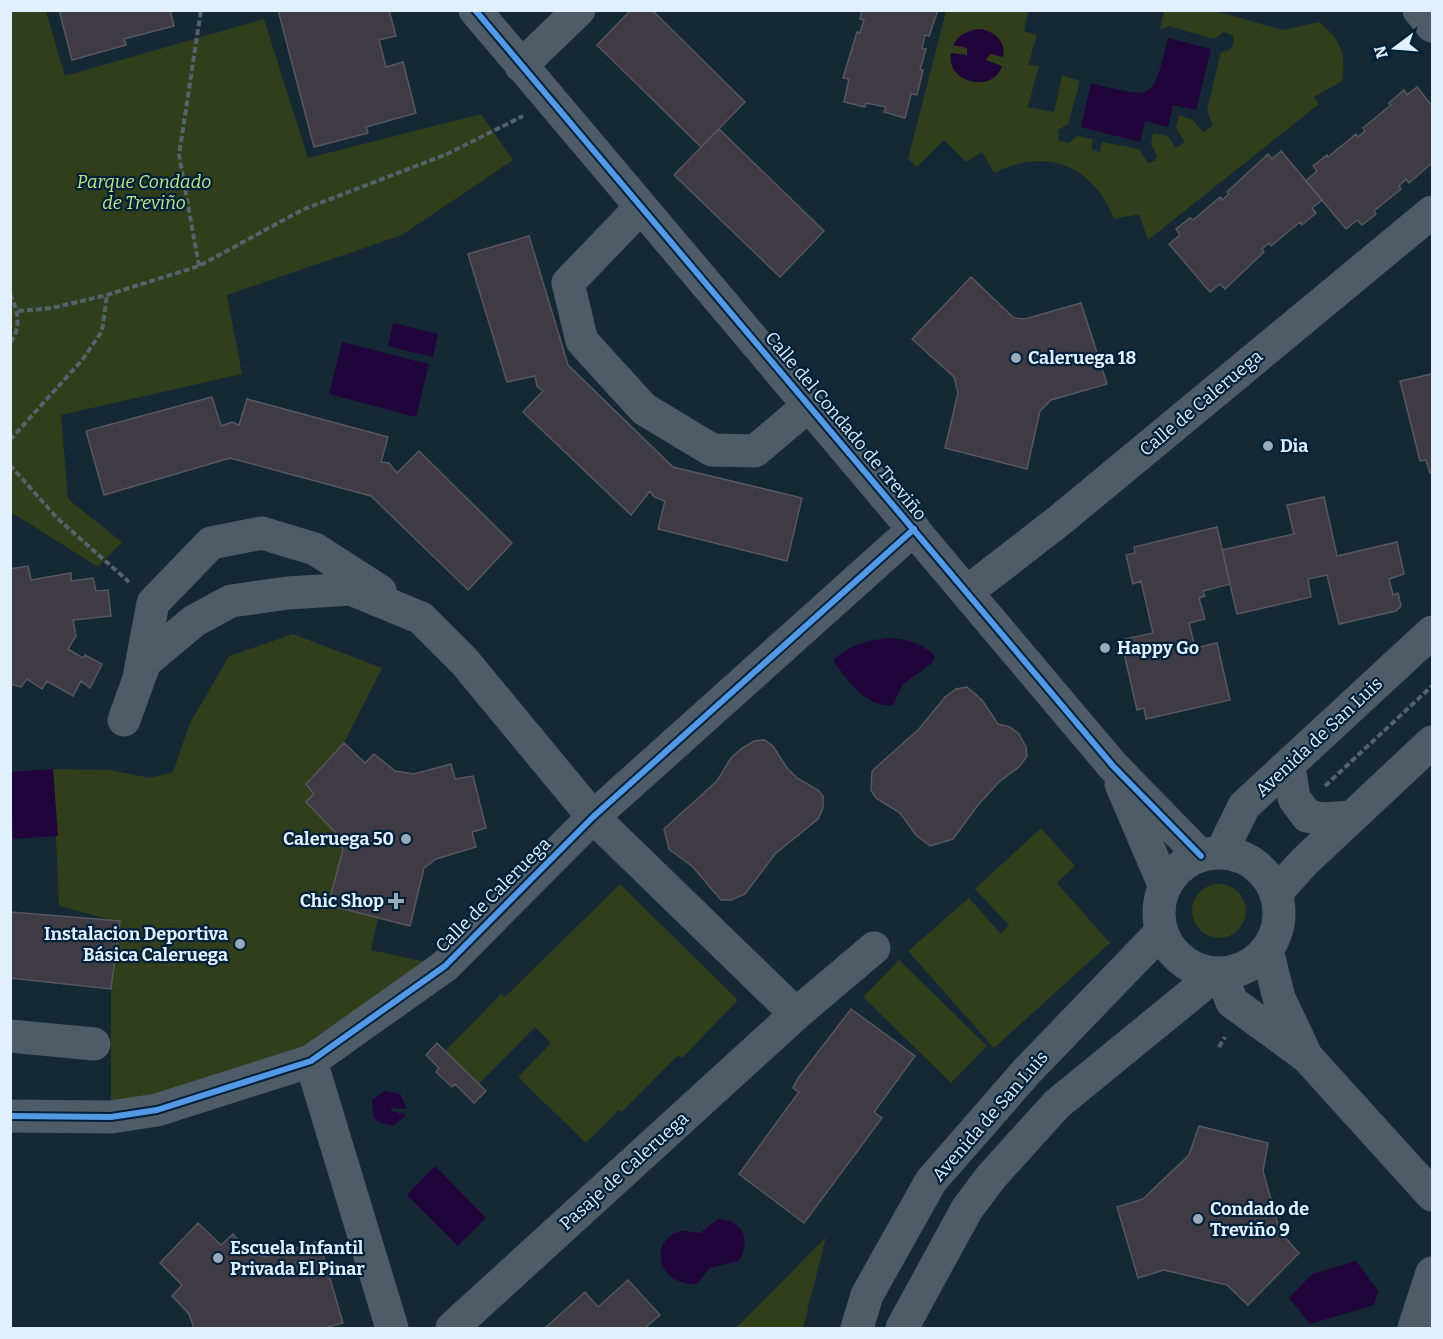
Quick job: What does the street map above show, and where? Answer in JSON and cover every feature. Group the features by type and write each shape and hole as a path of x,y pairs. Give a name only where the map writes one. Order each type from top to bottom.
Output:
{"street":[{"name":"Calle del Condado de Treviño","path":"475,10 1113,766 1211,854"},
{"path":"521,66 579,10"},
{"path":"1419,10 1432,26"},
{"name":"Calle del Condado de Treviño","path":"641,207 568,283 582,341 644,409 712,450 755,451 808,405"},
{"name":"Calle de Caleruega","path":"967,591 1060,520 1432,212"},
{"name":"Calle de Caleruega","path":"10,1116 111,1117 157,1110 311,1061 445,966 593,817 914,529"},
{"path":"139,680 153,603 212,543 262,533 315,549 421,618 464,661 593,817 796,1014"},
{"path":"124,720 145,662 194,621 231,601 288,593 351,589 421,618"},
{"name":"Avenida de San Luis","path":"1211,854 1244,806 1432,632"},
{"path":"1276,893 1304,862 1432,742"},
{"name":"Calle del Condado de Treviño","path":"1113,766 1165,887"},
{"path":"1289,766 1294,798 1307,816 1323,819 1351,817"},
{"path":"902,1329 967,1209 991,1177 1057,1104 1219,974 1246,968 1261,958 1267,950 1279,924 1276,893 1266,875 1250,861 1211,854 1185,863 1173,874 1165,887 1160,907 1162,931 1171,949 1186,964 1219,974 1232,1002 1307,1057 1429,1196"},
{"name":"Avenida de San Luis","path":"857,1329 867,1295 931,1181 1027,1071 1162,931"},
{"name":"Pasaje de Caleruega","path":"452,1329 796,1014 874,948"},
{"path":"1267,950 1279,998 1307,1057"},
{"path":"10,1036 94,1044"},
{"path":"311,1061 392,1329"},
{"path":"1414,1329 1432,1273"}],"path":[{"path":"200,266 179,155 201,10"},
{"path":"18,311 51,308 107,295 200,266 302,210 427,162 487,136 517,121 549,98"},
{"path":"10,294 18,311 17,329 10,343"},
{"path":"10,440 83,359 102,331 107,295"},
{"path":"10,465 76,537 153,603"},
{"path":"1302,808 1432,686"}],"green space":[{"path":"1019,10 1028,12 1024,31 1037,35 1028,65 1039,66 1028,107 1054,112 1062,75 1080,81 1068,124 1058,130 1059,141 1069,143 1077,136 1093,139 1091,149 1100,152 1102,142 1139,149 1148,163 1155,161 1157,156 1151,143 1153,133 1168,136 1176,148 1185,142 1176,128 1179,115 1193,120 1203,132 1213,126 1207,110 1221,52 1230,50 1234,43 1233,36 1224,32 1214,39 1169,26 1160,30 1164,11 1216,11 1283,30 1319,22 1332,34 1340,48 1343,63 1342,81 1314,97 1319,104 1148,240 1139,214 1114,219 1105,200 1094,185 1081,174 1066,166 1049,162 1032,162 1013,165 994,173 982,152 966,162 944,140 917,167 908,159 946,11"},
{"name":"Parque Condado de Treviño","path":"10,11 46,11 65,76 264,19 308,158 481,114 513,160 402,235 227,295 242,374 61,415 68,499 122,542 98,567 11,512"},
{"path":"293,634 382,668 344,743 306,784 314,794 343,850 328,905 378,918 371,950 445,966 311,1061 111,1117 111,989 119,922 59,906 53,769 110,770 150,778 173,772 190,723 229,656"},
{"path":"1041,828 1075,866 1057,883 1110,943 994,1048 908,951 969,898 1001,934 1009,925 975,889"},
{"path":"620,884 738,1000 682,1058 678,1055 622,1112 619,1110 586,1143 518,1077 551,1043 535,1027 479,1084 445,1051 501,994 505,997"},
{"path":"1214,884 1224,884 1238,892 1244,901 1246,911 1244,921 1238,930 1224,938 1214,938 1197,926 1192,916 1192,906 1204,889"},
{"path":"899,960 987,1046 951,1083 863,997"},
{"path":"826,1237 803,1328 736,1328"}],"shaded area":[{"path":"982,29 999,39 1004,52 1003,57 990,54 986,60 1002,66 997,75 990,80 971,81 955,72 951,63 951,53 967,55 967,48 953,45 965,33"},
{"path":"1168,38 1211,49 1196,110 1173,105 1168,127 1145,121 1140,142 1081,127 1091,83 1128,92 1139,93 1148,90 1158,74"},
{"path":"393,323 438,334 433,357 388,346"},
{"path":"342,342 429,364 416,417 329,394"},
{"path":"887,638 913,642 935,656 932,663 903,684 893,705 883,705 866,697 851,684 833,661 851,647"},
{"path":"53,769 58,836 13,839 11,772"},
{"path":"385,1091 400,1094 407,1109 391,1108 392,1111 406,1115 393,1126 378,1122 373,1116 372,1100"},
{"path":"435,1166 486,1218 458,1246 407,1195"},
{"path":"718,1219 734,1223 743,1232 744,1246 739,1261 710,1268 697,1284 682,1282 664,1270 661,1251 664,1242 671,1235 681,1231 700,1233"},
{"path":"1356,1261 1378,1291 1374,1305 1310,1324 1289,1298 1312,1274"}],"building":[{"path":"59,10 170,10 174,26 124,39 126,45 72,60"},
{"path":"278,10 389,10 396,36 379,40 386,67 403,62 416,113 366,127 368,133 314,147"},
{"path":"631,10 652,10 745,102 701,147 597,45"},
{"path":"862,10 938,10 929,36 925,35 922,48 926,49 920,70 923,70 917,95 911,94 905,118 884,112 886,107 866,103 865,107 844,102 849,79 843,78 857,32 860,33 864,20 860,19"},
{"path":"1417,87 1432,106 1432,163 1409,183 1406,179 1399,186 1401,189 1374,211 1376,214 1362,225 1357,220 1346,229 1306,181 1317,171 1313,166 1356,134 1358,137 1365,131 1363,128 1391,105 1389,103 1404,90 1407,95"},
{"path":"719,129 824,231 780,277 674,175"},
{"path":"1281,151 1322,200 1312,208 1316,213 1302,225 1300,222 1271,246 1269,243 1262,249 1264,252 1225,289 1220,284 1210,292 1169,244 1180,235 1176,229 1190,218 1193,220 1220,197 1222,200 1229,194 1227,192 1268,154 1272,159"},
{"path":"529,236 568,365 673,467 802,498 787,561 658,529 665,501 654,497 650,491 631,515 523,412 543,391 537,386 535,376 507,382 468,254"},
{"name":"Caleruega 18","path":"971,277 1014,318 1025,319 1081,303 1107,384 1051,400 1040,411 1027,469 945,448 958,393 954,377 912,339"},
{"path":"1432,374 1432,472 1430,473 1426,460 1420,461 1400,381"},
{"path":"212,397 221,426 232,422 239,425 247,399 388,437 381,462 389,463 397,473 419,451 512,543 468,590 371,496 230,458 104,495 86,431"},
{"path":"1324,497 1337,556 1397,542 1404,574 1389,579 1393,595 1398,593 1401,606 1396,611 1339,624 1327,575 1308,579 1311,597 1237,614 1222,550 1294,534 1287,505"},
{"path":"1217,527 1230,584 1203,591 1205,596 1199,598 1205,619 1189,623 1195,648 1217,643 1230,700 1146,719 1144,708 1137,710 1121,640 1153,633 1141,581 1133,584 1126,555 1135,553 1134,547"},
{"path":"28,566 31,580 71,573 71,581 93,578 96,591 108,590 111,616 73,620 76,636 68,649 83,658 85,655 102,664 90,688 81,681 73,696 47,681 42,689 27,679 21,687 10,684 10,569"},
{"path":"967,687 982,700 998,724 1010,727 1019,734 1026,747 1027,756 1020,766 999,782 978,805 953,839 930,846 916,835 900,813 876,798 871,790 872,771 919,729 945,697 956,689"},
{"path":"765,740 773,746 787,768 797,778 818,790 823,796 823,808 818,819 775,854 745,894 731,900 721,900 693,867 669,849 664,829 717,781 731,758 742,748 754,741"},
{"name":"Caleruega 50","path":"344,743 365,763 374,754 395,771 414,774 451,764 455,779 473,776 486,828 472,832 476,847 436,859 424,868 410,926 328,905 343,850 335,832 306,802 314,794 306,784"},
{"path":"10,912 120,921 111,989 10,978"},
{"path":"851,1009 915,1056 874,1112 882,1118 804,1223 739,1174 799,1092 793,1088 799,1077"},
{"path":"437,1043 486,1091 474,1103 455,1084 452,1087 436,1072 439,1068 426,1055"},
{"name":"Condado de Treviño 9","path":"1199,1126 1268,1143 1263,1171 1280,1232 1299,1253 1248,1305 1227,1285 1164,1270 1138,1278 1117,1207 1143,1199 1189,1155"},
{"path":"198,1223 221,1245 233,1234 248,1252 266,1257 319,1241 343,1323 324,1328 194,1328 189,1314 172,1296 182,1285 160,1263"},
{"path":"628,1280 660,1315 645,1328 545,1328 585,1292 598,1307"}],"cycle path":[{"path":"475,10 1113,766 1201,856"},
{"path":"10,1116 111,1117 157,1110 311,1061 445,966 593,817 914,529"}],"place":[{"name":"Caleruega 18","path":"1016,358"},
{"name":"Dia","path":"1268,446"},
{"name":"Happy Go","path":"1105,648"},
{"name":"Caleruega 50","path":"406,839"},
{"name":"Chic Shop","path":"396,901"},
{"name":"Instalacion Deportiva Básica Caleruega","path":"240,944"},
{"name":"Condado de Treviño 9","path":"1198,1219"},
{"name":"Escuela Infantil Privada El Pinar","path":"218,1258"}]}
